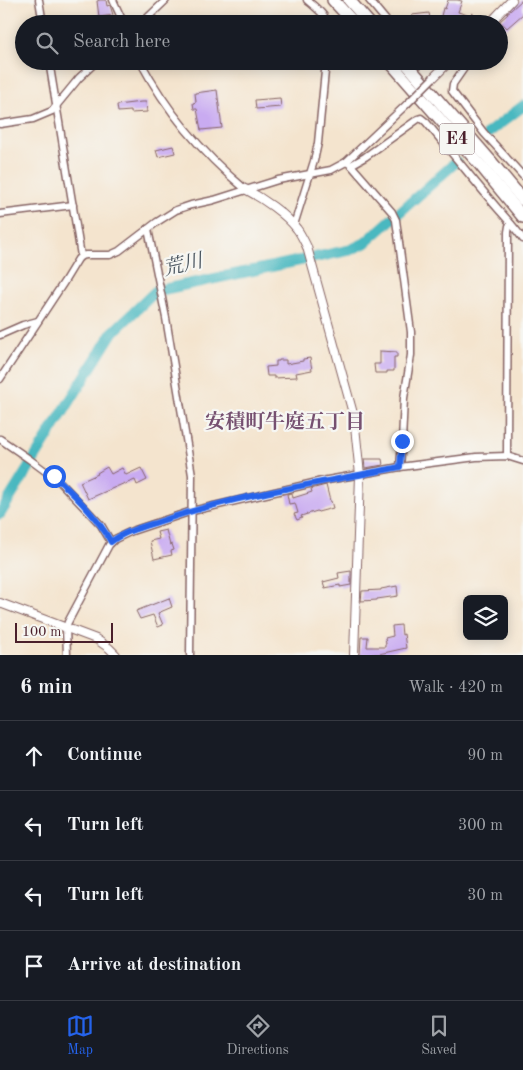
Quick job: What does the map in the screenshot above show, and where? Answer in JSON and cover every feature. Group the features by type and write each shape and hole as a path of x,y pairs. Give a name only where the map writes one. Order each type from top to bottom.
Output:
{"highway":[{"path":"333,0 347,15"},
{"path":"349,0 362,15"},
{"name":"E4","path":"397,70 523,217"},
{"name":"E4","path":"412,70 523,200"}],"street":[{"path":"39,0 42,15"},
{"path":"113,0 120,15"},
{"path":"150,15 166,0"},
{"path":"307,0 323,15"},
{"path":"369,0 382,15"},
{"path":"497,15 512,0"},
{"path":"50,70 81,256"},
{"path":"0,124 33,119 52,111 87,70"},
{"path":"146,70 164,99 186,128 229,176 294,225 303,239 310,257 354,417 360,475 354,655"},
{"path":"294,225 318,143 325,70"},
{"path":"348,163 441,70"},
{"path":"463,70 453,84 452,91 484,133 523,176"},
{"path":"0,379 81,256 114,254 176,210 278,180 331,170 365,157 421,118 461,163 523,239"},
{"path":"348,163 392,212 396,220 411,332 411,355 404,398 400,467"},
{"path":"0,214 73,205"},
{"path":"507,456 508,232 511,224"},
{"path":"148,229 166,318 192,475 190,655"},
{"path":"0,335 38,320"},
{"path":"0,439 60,482 101,525 111,542"},
{"path":"67,655 66,628 68,622 111,542 132,531 192,511 322,481 400,467 476,457 507,456 523,461"},
{"path":"0,603 96,639 116,655"}],"building":[{"path":"106,0 107,6 110,5 113,15 99,15 97,1"},
{"path":"448,0 462,1 458,12 468,15 441,15 443,8 445,9"},
{"path":"523,0 523,14 508,27 507,13"},
{"path":"429,13 429,15 412,15"},
{"path":"217,90 222,128 201,130 197,109 194,109 193,103 196,102 195,93"},
{"path":"280,98 281,107 256,109 255,100"},
{"path":"146,102 147,112 118,112 117,105"},
{"path":"173,146 175,153 158,157 156,150"},
{"path":"380,351 397,352 397,357 394,357 394,371 375,373 374,364 380,364"},
{"path":"310,358 312,370 296,373 297,377 274,378 274,376 267,376 266,367 276,366 276,361 286,360 286,364"},
{"path":"364,459 382,459 383,465 365,468"},
{"path":"107,467 111,474 122,468 126,475 141,468 147,480 137,485 135,480 125,483 88,499 80,482 98,474"},
{"path":"326,485 333,508 301,516 302,518 297,520 294,514 298,513 295,503 289,504 287,494 292,493 293,498 312,492 311,489"},
{"path":"166,530 170,545 172,544 174,550 171,551 172,555 154,559 150,541 159,539 157,532"},
{"path":"351,571 351,585 325,588 323,582 339,578 338,573"},
{"path":"397,586 398,596 361,601 362,591 381,590"},
{"path":"169,598 172,607 158,613 163,625 158,627 153,615 140,619 136,611"},
{"path":"401,625 406,648 379,654 360,655 361,637 368,637 367,647 385,647 385,638 393,636 392,626"}],"waterway":[{"name":"荒川","path":"488,133 523,106"},
{"name":"荒川","path":"0,514 112,333 156,291 350,250 365,243 456,162"}],"district":[{"name":"安積町牛庭五丁目","path":"285,423"}],"route":[{"path":"54,476 101,525 111,542 132,531 192,511 322,481 400,467 402,441"}]}
